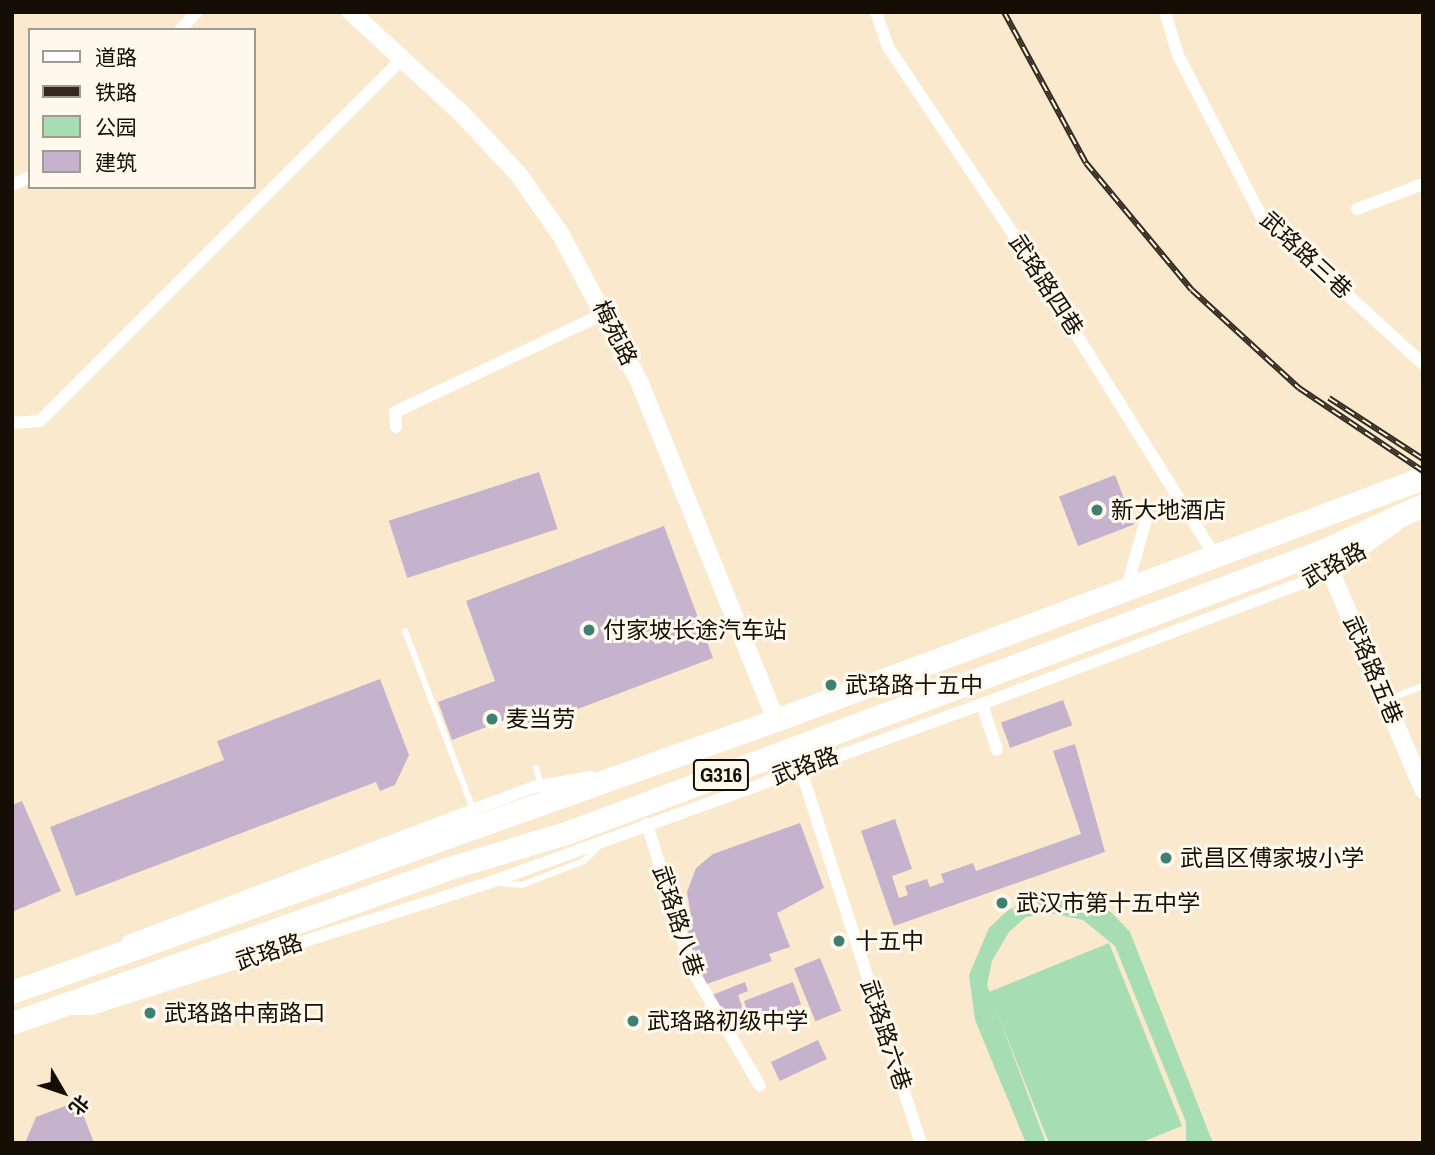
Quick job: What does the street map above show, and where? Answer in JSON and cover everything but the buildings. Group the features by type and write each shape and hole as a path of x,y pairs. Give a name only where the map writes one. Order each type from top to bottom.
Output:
{"highway":[{"name":"武珞路","path":"12,992 627,774 1125,593 1423,478"},
{"name":"武珞路","path":"12,1023 446,869 566,833 1326,562 1421,506"}],"street":[{"path":"182,28 197,12"},
{"name":"梅苑路","path":"351,12 519,175 561,235 639,381 776,720"},
{"name":"武珞路四巷","path":"876,12 888,47 1018,241 1217,559"},
{"name":"武珞路三巷","path":"1165,12 1178,55 1196,81 1237,178 1261,216 1423,364"},
{"path":"12,423 40,421 402,59"},
{"path":"12,185 28,178"},
{"path":"1357,209 1423,184"},
{"path":"396,427 395,412 605,313"},
{"path":"1125,593 1146,520"},
{"name":"武珞路五巷","path":"1326,562 1423,789"},
{"name":"武珞路","path":"48,1009 91,1009 491,882 982,704 1326,562"},
{"path":"982,704 998,750"},
{"name":"武珞路六巷","path":"800,768 921,1143"},
{"name":"武珞路","path":"81,966 145,932 541,785 627,774"},
{"name":"武珞路八巷","path":"647,824 692,970 760,1086"}],"lane":[{"path":"405,631 473,809"},
{"path":"1385,700 1423,685"},
{"path":"536,768 541,785"}],"green space":[{"path":"1040,897 1088,900 1111,912 1130,932 1213,1143 1186,1143 1186,1122 1115,946 1083,920 1050,913 1026,917 1009,932 992,961 987,985 1046,1143 1026,1143 975,1020 969,975 989,928 1008,910"},
{"path":"1109,943 1182,1126 1140,1143 1049,1143 989,992"}],"railway":[{"path":"1004,12 1086,163 1192,290 1299,388 1423,471"},
{"path":"1329,398 1423,459"}],"place":[{"name":"新大地酒店","path":"1097,510"},
{"name":"付家坡长途汽车站","path":"589,630"},
{"name":"武珞路十五中","path":"831,685"},
{"name":"麦当劳","path":"492,719"},
{"name":"武昌区傅家坡小学","path":"1166,858"},
{"name":"武汉市第十五中学","path":"1002,903"},
{"name":"十五中","path":"839,941"},
{"name":"武珞路中南路口","path":"150,1013"},
{"name":"武珞路初级中学","path":"633,1021"}]}
